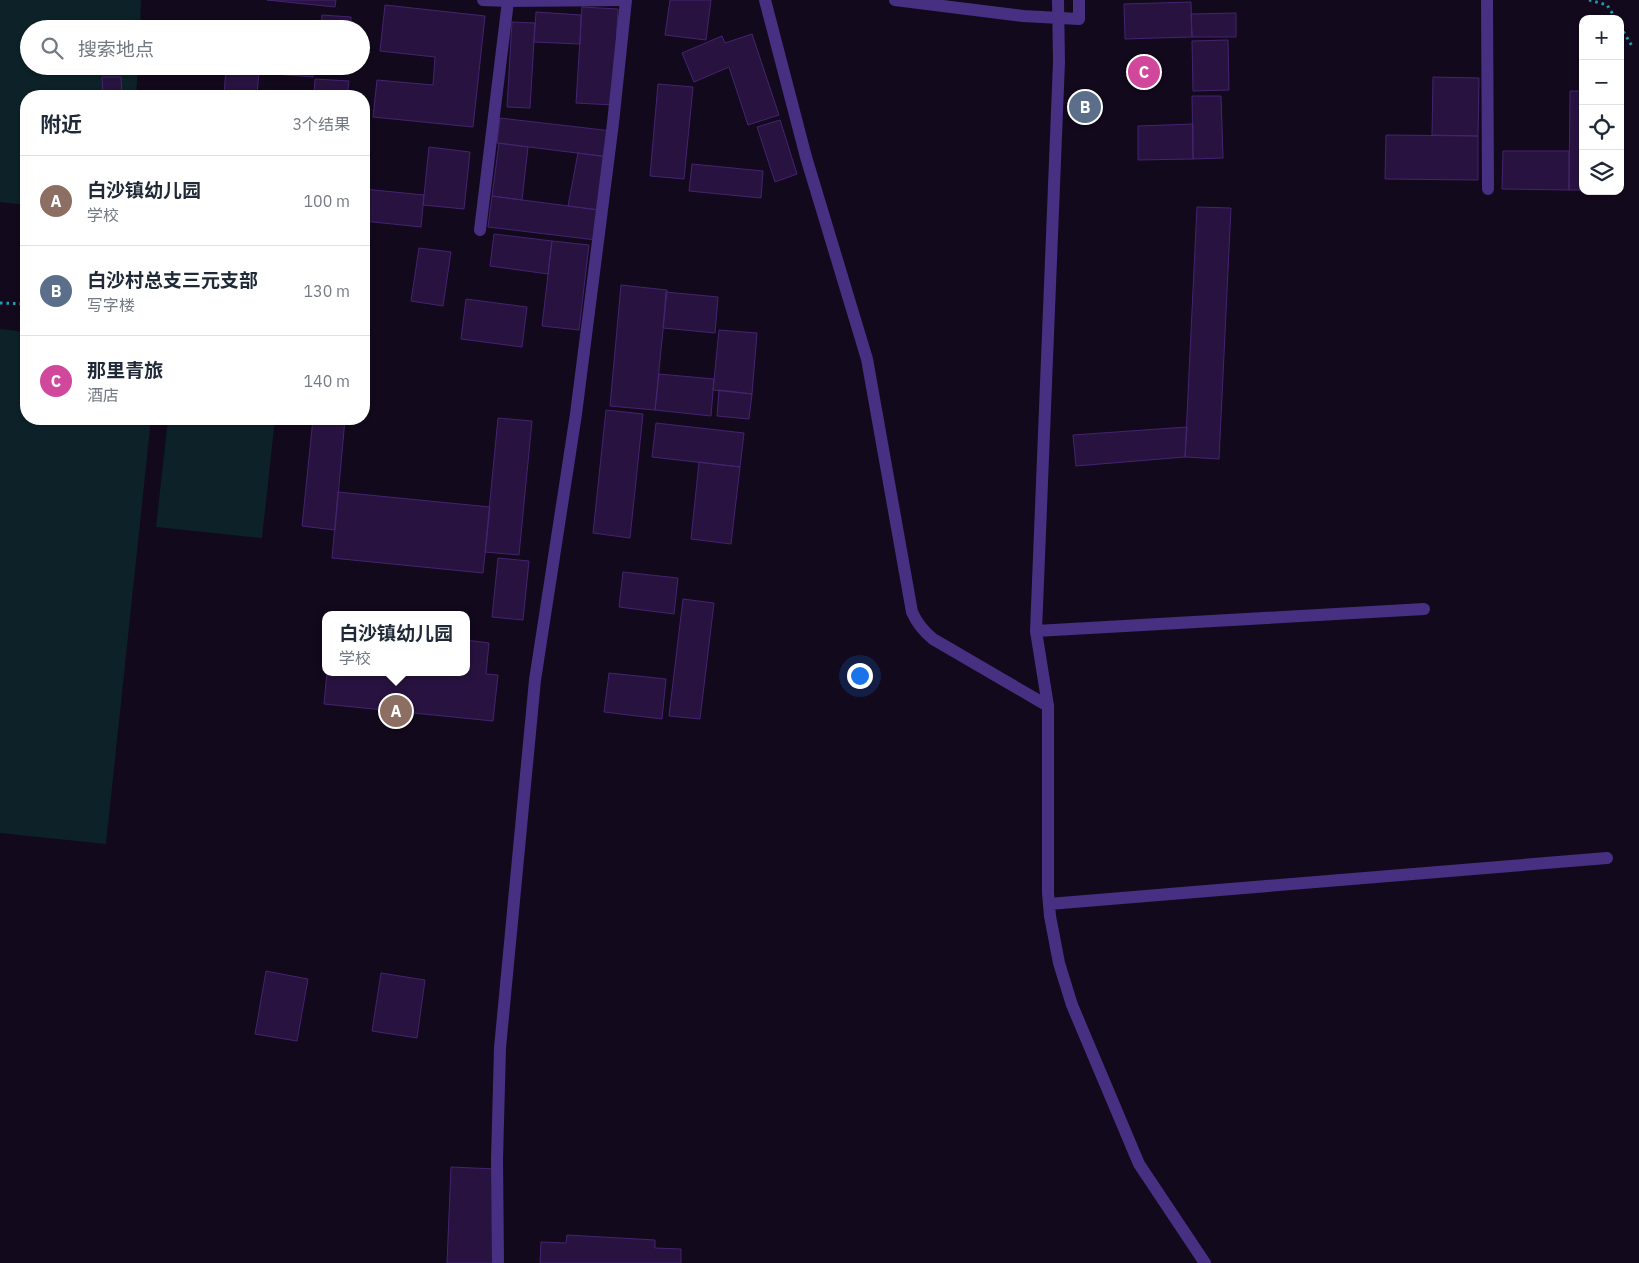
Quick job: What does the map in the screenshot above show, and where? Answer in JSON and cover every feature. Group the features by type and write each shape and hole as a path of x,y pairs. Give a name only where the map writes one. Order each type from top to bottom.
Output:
{"street":[{"path":"483,0 508,2 626,0 613,122 576,414 535,680 500,1048 497,1159 498,1263"},
{"path":"765,0 806,157 868,359 912,612 920,627 933,639 1048,706"},
{"path":"895,0 1023,16 1079,19 1080,0"},
{"path":"1058,0 1058,71 1036,631 1048,706 1049,904 1059,963 1072,1004 1139,1164 1205,1263"},
{"path":"1487,0 1488,189"},
{"path":"480,230 508,2"},
{"path":"1036,631 1424,610"},
{"path":"1049,904 1607,858"}],"path":[{"path":"1589,0 1608,6 1614,15"},
{"path":"1624,33 1632,46"},
{"path":"0,303 20,304"}],"shaded area":[{"path":"0,0 141,0 140,20 20,20 20,75 137,75 136,90 20,90 20,204 0,202"},
{"path":"0,329 20,331 20,425 150,425 106,844 0,833"},
{"path":"167,425 274,425 262,538 156,527"}],"building":[{"path":"267,0 336,0 335,7"},
{"path":"670,0 711,0 706,40 665,35"},
{"path":"1191,2 1192,37 1125,39 1124,4"},
{"path":"385,5 485,16 473,127 373,117 377,80 433,85 435,57 380,51"},
{"path":"582,7 618,9 613,105 576,103"},
{"path":"536,12 581,15 580,44 534,42"},
{"path":"1236,13 1236,37 1192,37 1191,14"},
{"path":"322,15 351,17 351,20 322,20"},
{"path":"512,22 535,23 530,108 507,107"},
{"path":"752,34 779,115 748,125 729,67 694,82 682,53 722,36 725,43"},
{"path":"1228,40 1229,90 1193,91 1192,41"},
{"path":"226,75 259,75 257,90 224,90"},
{"path":"288,75 313,75 313,77"},
{"path":"102,77 121,77 122,90 103,90"},
{"path":"1433,77 1479,78 1478,136 1432,135"},
{"path":"315,79 349,81 348,90 314,90"},
{"path":"658,84 693,87 684,179 650,176"},
{"path":"1570,91 1579,91 1579,190 1569,190"},
{"path":"1192,96 1221,96 1223,158 1193,159"},
{"path":"500,118 612,131 609,157 497,143"},
{"path":"780,120 797,174 775,182 757,127"},
{"path":"1193,124 1193,159 1138,160 1138,126"},
{"path":"1386,135 1478,136 1478,180 1385,179"},
{"path":"499,143 528,147 522,200 492,196"},
{"path":"429,147 470,152 464,209 423,205"},
{"path":"1503,151 1569,151 1569,190 1502,189"},
{"path":"578,153 609,157 599,210 568,206"},
{"path":"692,164 763,171 761,198 689,191"},
{"path":"370,190 424,195 421,227 370,222"},
{"path":"492,196 599,210 596,240 488,227"},
{"path":"1197,207 1231,208 1219,459 1185,457"},
{"path":"494,234 552,241 548,274 490,266"},
{"path":"552,241 589,245 579,330 542,326"},
{"path":"419,248 451,252 443,306 411,301"},
{"path":"621,285 667,290 655,410 610,406"},
{"path":"666,292 718,297 715,333 663,328"},
{"path":"466,299 527,307 522,347 461,339"},
{"path":"719,330 757,333 752,394 713,390"},
{"path":"659,374 714,379 711,416 655,410"},
{"path":"719,390 752,394 749,419 717,416"},
{"path":"606,410 643,414 630,538 593,533"},
{"path":"498,418 532,421 519,555 485,552"},
{"path":"656,423 744,433 740,467 652,457"},
{"path":"312,425 344,425 335,530 302,526"},
{"path":"1187,427 1185,457 1076,466 1073,435"},
{"path":"699,462 740,467 731,544 691,539"},
{"path":"338,492 490,507 483,573 332,558"},
{"path":"498,558 529,561 523,620 492,617"},
{"path":"623,572 678,578 674,614 619,607"},
{"path":"683,599 714,603 700,719 669,716"},
{"path":"470,641 489,643 486,674 498,675 493,721 324,704 327,676 470,676"},
{"path":"609,673 666,679 662,719 604,712"},
{"path":"266,971 308,979 297,1041 255,1034"},
{"path":"381,973 425,980 417,1038 372,1031"},
{"path":"451,1167 496,1169 493,1263 447,1263"},
{"path":"567,1235 655,1240 655,1248 681,1249 681,1263 540,1263 541,1242 566,1243"}],"place":[{"name":"那里青旅","path":"1144,72"},
{"name":"白沙村总支三元支部","path":"1085,107"},
{"name":"白沙镇幼儿园","path":"396,711"}]}
